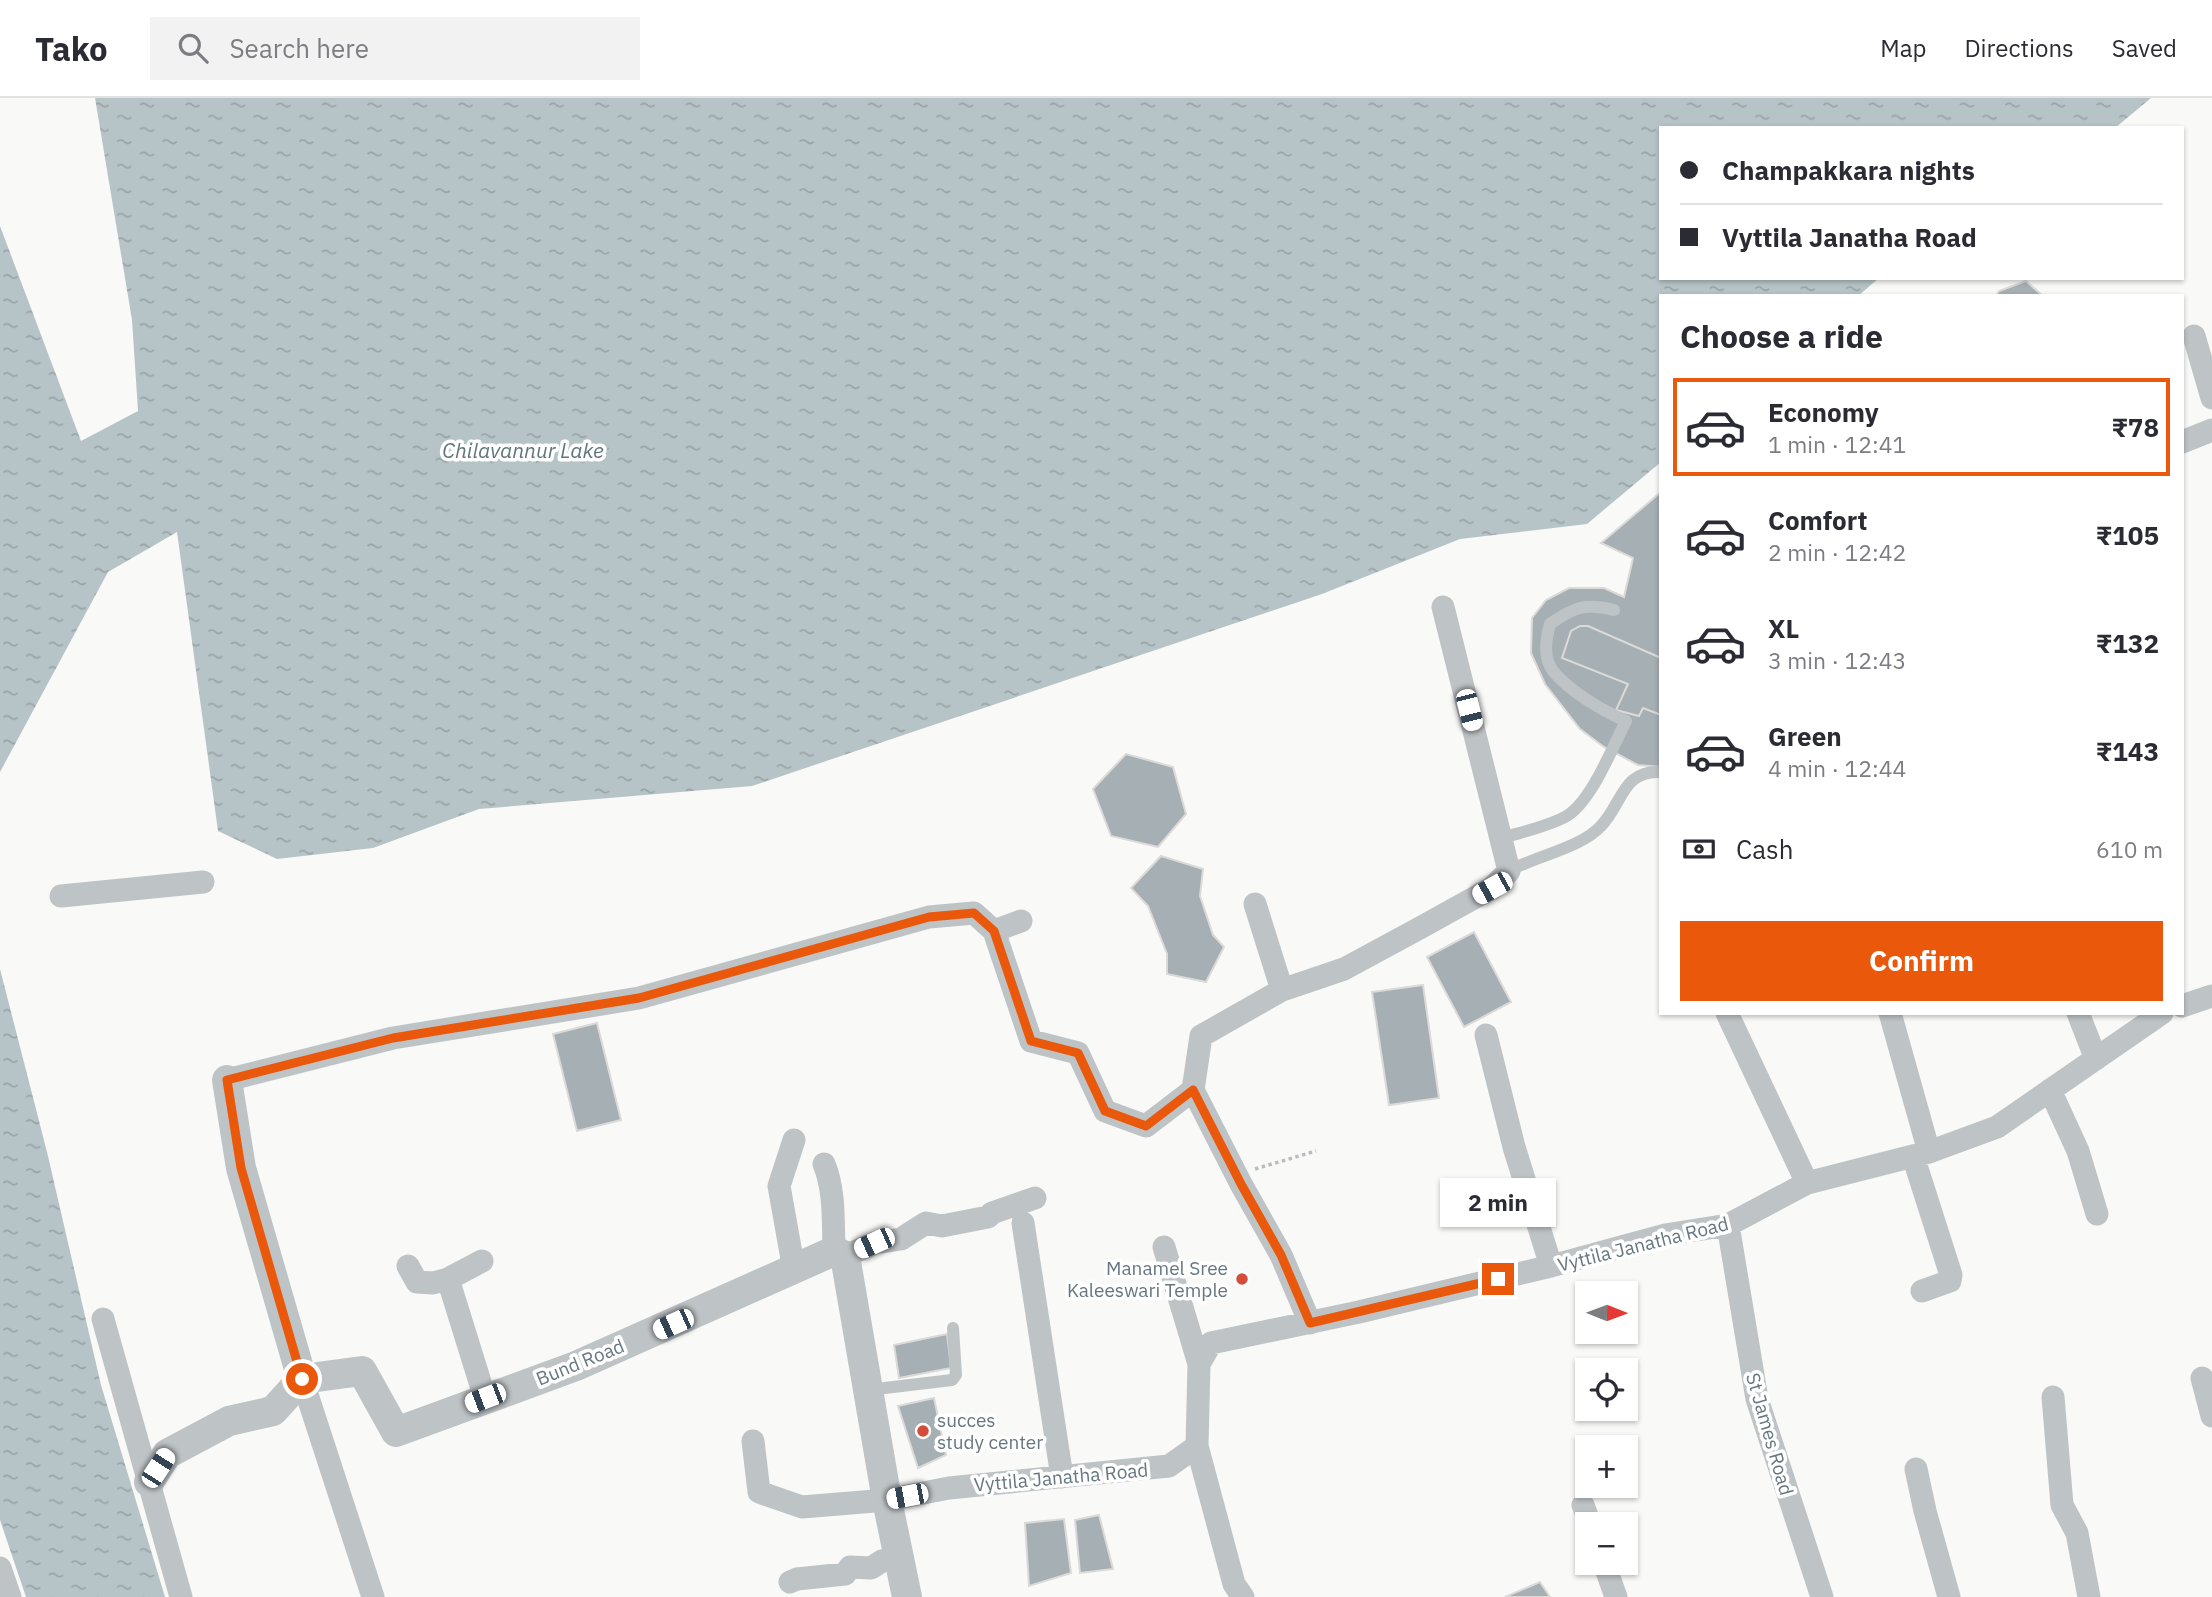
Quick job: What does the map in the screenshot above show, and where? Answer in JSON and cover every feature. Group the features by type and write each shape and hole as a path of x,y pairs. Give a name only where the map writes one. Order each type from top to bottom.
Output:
{"street":[{"path":"2194,336 2212,397"},
{"path":"2184,441 2212,430"},
{"path":"1310,1323 1281,1255 1193,1090 1201,1036 1282,990 1344,969 1492,888 1508,871 1443,607"},
{"path":"61,895 202,883"},
{"path":"1255,904 1282,990"},
{"path":"373,1597 302,1379 241,1168 227,1080 393,1038 639,998 929,917 974,913 994,931 1031,1041 1078,1053 1105,1111 1146,1126 1193,1090"},
{"path":"994,931 1021,921"},
{"path":"2184,1005 2212,996"},
{"path":"1728,1015 1807,1183"},
{"path":"1890,1015 1951,1275 1950,1282 1922,1292"},
{"path":"2079,1015 2096,1059"},
{"name":"Vyttila Janatha Road","path":"1199,1364 1211,1343 1310,1323 1551,1266 1665,1235 1728,1225 1807,1183 1921,1154 1997,1127 2159,1015"},
{"path":"1486,1035 1514,1146 1551,1266"},
{"path":"2050,1090 2078,1151 2097,1214"},
{"path":"793,1140 779,1186 794,1270"},
{"path":"824,1164 829,1175 839,1254 907,1597"},
{"path":"839,1254 874,1243 901,1239 926,1223 942,1226 988,1217 992,1213 1035,1198"},
{"path":"1023,1223 1062,1477"},
{"name":"St James Road","path":"1728,1225 1756,1399 1822,1597"},
{"path":"1164,1247 1199,1364 1197,1446 1234,1584 1243,1597"},
{"name":"Bund Road","path":"302,1379 362,1371 396,1432 576,1366 794,1270 839,1254"},
{"path":"408,1266 417,1282 433,1283 448,1279 482,1261"},
{"path":"448,1279 485,1398"},
{"path":"103,1319 181,1597"},
{"path":"2202,1378 2212,1416"},
{"path":"149,1482 167,1454 229,1421 273,1411 302,1379"},
{"path":"2053,1397 2062,1505 2077,1533 2089,1597"},
{"name":"Vyttila Janatha Road","path":"753,1441 760,1492 802,1507 887,1500 949,1488 1169,1466 1197,1446"},
{"path":"1916,1469 1924,1511 1949,1597"},
{"path":"790,1582 845,1574 850,1567 871,1568 881,1561 899,1557"},
{"path":"0,1568 10,1597"},
{"path":"1608,1575 1616,1597"}],"lane":[{"path":"1502,838 1564,818 1574,811 1594,785 1626,721 1597,706 1552,670 1545,643 1550,624 1570,610 1593,605 1614,610"},
{"path":"1508,871 1590,835 1600,828 1610,815 1632,779 1640,774 1659,772"},
{"path":"867,1390 952,1380 956,1375 953,1328"}],"path":[{"path":"1236,1174 1316,1151"}],"water":[{"name":"Chilavannur Lake","path":"95,98 2151,98 2117,126 1659,126 1659,280 1877,280 1860,294 1659,294 1659,464 1587,524 1460,539 1322,594 752,786 479,809 373,848 277,859 218,831 177,532 108,572 0,772 0,226 81,441 138,411 132,320"},
{"path":"0,969 47,1152 101,1385 165,1597 26,1597 0,1520"}],"building":[{"path":"2026,281 2041,294 1997,294"},
{"path":"1659,494 1659,767 1638,765 1604,747 1580,729 1545,684 1531,653 1532,618 1546,600 1569,588 1604,588 1624,597 1633,558 1601,543"},
{"path":"1580,626 1588,626 1659,657 1659,714 1643,708 1639,716 1616,710 1628,684 1562,658 1571,631"},
{"path":"1126,754 1173,767 1186,814 1158,847 1111,836 1093,789"},
{"path":"1161,856 1203,869 1200,896 1213,935 1224,947 1206,982 1167,974 1167,954 1148,906 1131,888"},
{"path":"1474,932 1511,1002 1464,1027 1427,957"},
{"path":"1423,985 1439,1098 1389,1105 1372,992"},
{"path":"597,1023 621,1120 577,1131 553,1034"},
{"path":"947,1334 951,1368 899,1378 894,1345"},
{"name":"succes study center","path":"934,1398 946,1455 918,1468 898,1406"},
{"path":"1099,1515 1113,1569 1080,1573 1075,1520"},
{"path":"1064,1519 1071,1573 1029,1586 1025,1523"},
{"path":"1540,1582 1550,1597 1505,1597"}],"place":[{"name":"Manamel Sree Kaleeswari Temple","path":"1242,1279"},
{"name":"succes study center","path":"923,1431"}],"route":[{"path":"302,1379 241,1168 227,1080 393,1038 639,998 929,917 974,913 994,931 1031,1041 1078,1053 1105,1111 1146,1126 1193,1090 1281,1255 1310,1323 1498,1279"}]}
